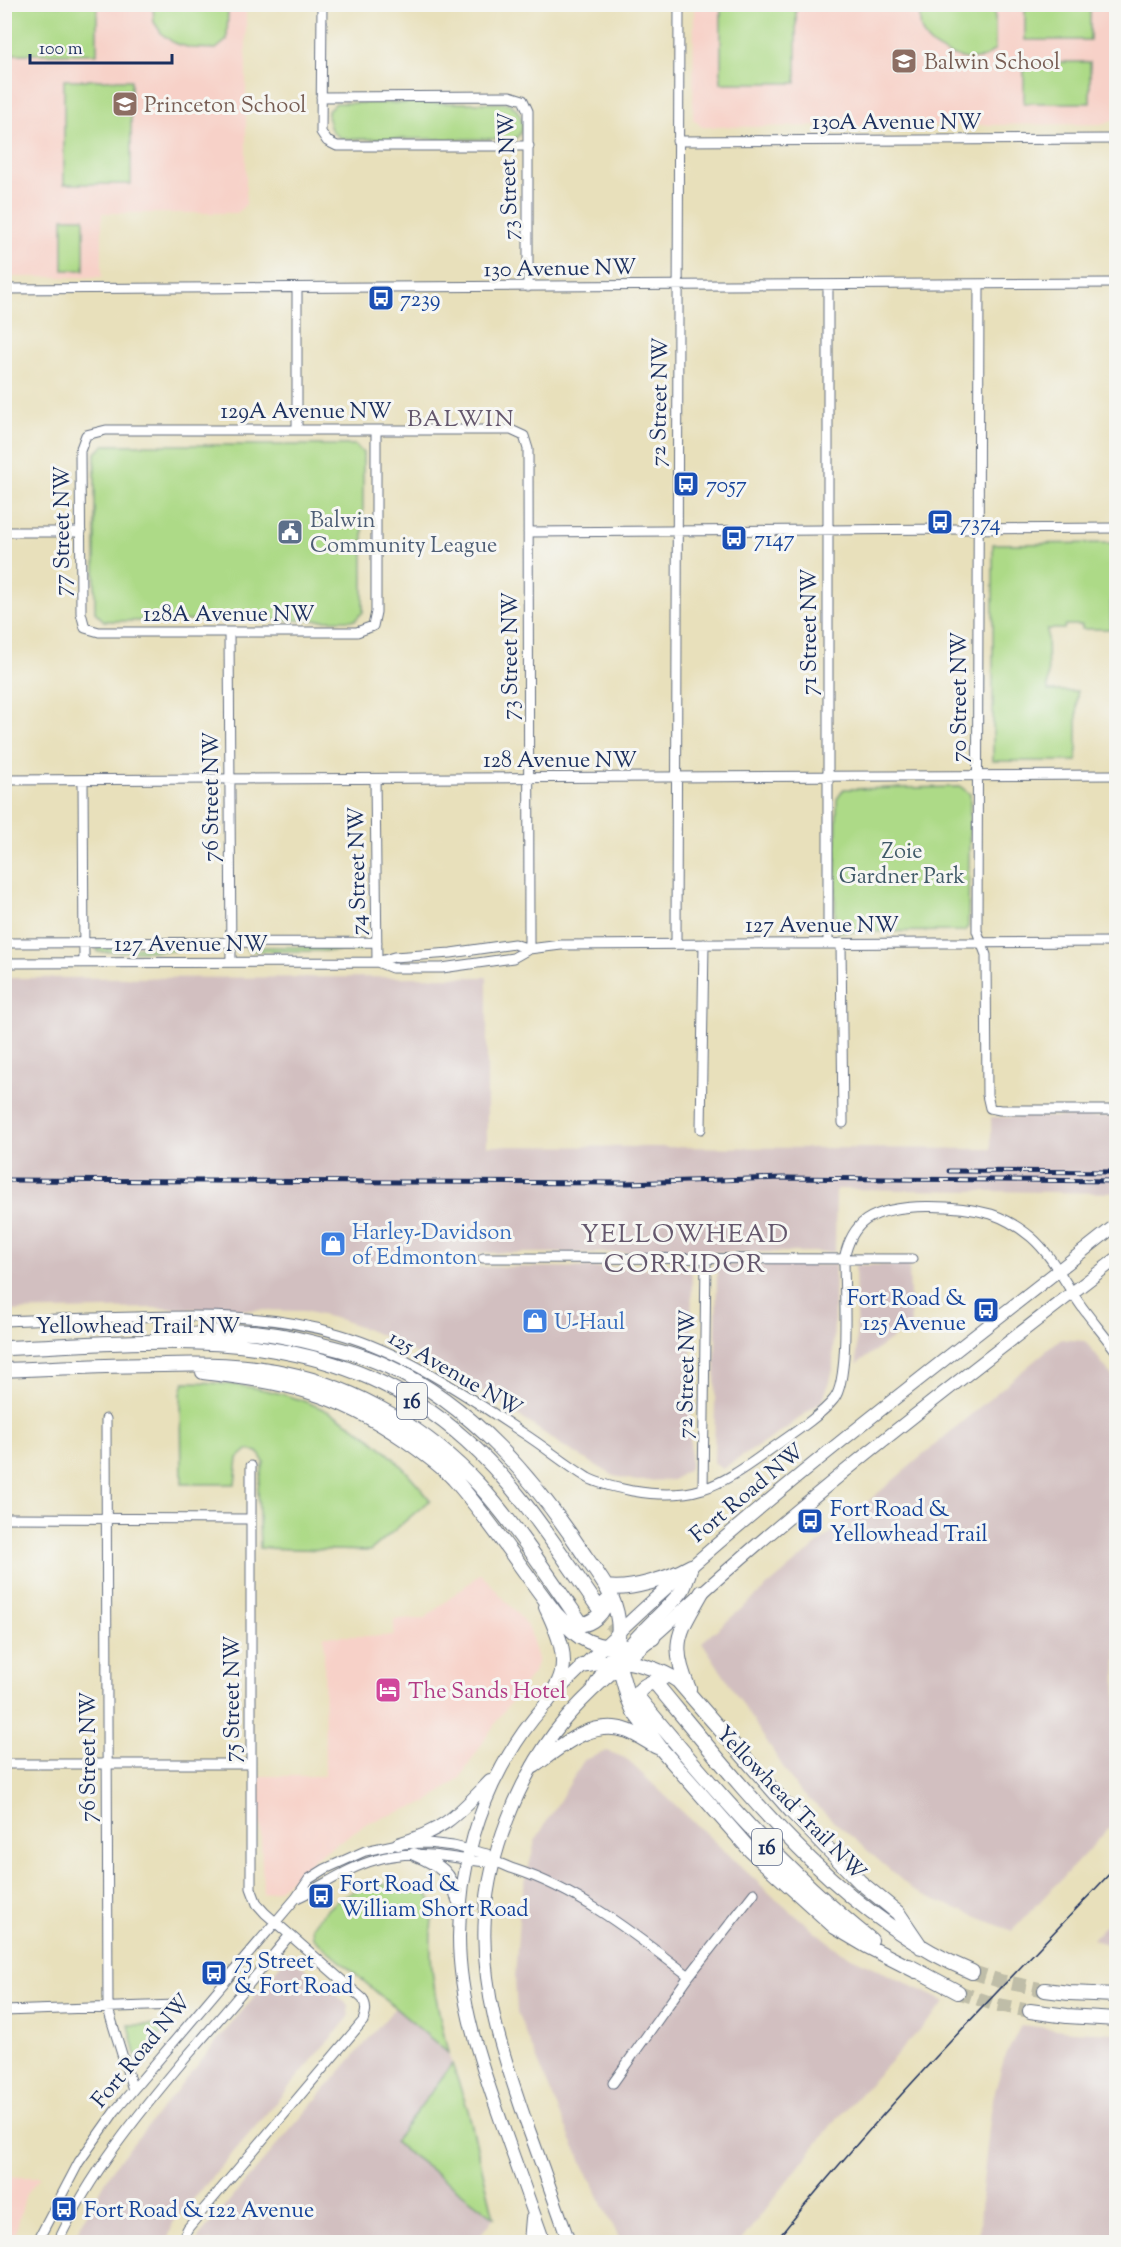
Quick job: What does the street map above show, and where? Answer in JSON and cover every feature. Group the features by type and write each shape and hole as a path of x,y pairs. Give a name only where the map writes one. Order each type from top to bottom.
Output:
{"highway":[{"path":"143,1342 219,1330 260,1331 294,1336 387,1366 433,1391 502,1450 535,1485 606,1587 616,1609 618,1663 628,1698 637,1706"},
{"name":"Yellowhead Trail NW","path":"4,1348 143,1342 214,1342 268,1347 300,1354 356,1372 416,1403 467,1441 509,1485 598,1607"},
{"path":"144,1365 285,1384 334,1400 365,1414 419,1450 453,1478 556,1614 583,1639 616,1647 642,1644 653,1638"},
{"name":"Yellowhead Trail NW","path":"4,1370 144,1365 230,1365 287,1373 322,1384 383,1411 425,1436 477,1484 499,1508 579,1620"},
{"path":"606,1587 628,1587 679,1573 691,1566"},
{"path":"616,1647 662,1614 682,1590 691,1566"},
{"path":"556,1614 576,1625 595,1620 604,1610 607,1599 606,1587"},
{"path":"539,1592 560,1638 562,1658 560,1680 547,1702"},
{"path":"694,1699 680,1664 678,1642 684,1624 702,1592"},
{"path":"595,1687 618,1663"},
{"path":"582,1666 618,1663 649,1668 671,1676 694,1699 792,1812 860,1882 898,1913 921,1947"},
{"path":"671,1676 646,1683 634,1701 662,1750 750,1850 835,1926 867,1946 916,1971"},
{"name":"Yellowhead Trail NW","path":"656,1684 711,1750 800,1848 875,1915 921,1947 972,1972"},
{"name":"Yellowhead Trail NW","path":"637,1706 784,1864 835,1912 916,1971 958,1992"},
{"path":"534,1766 570,1740 591,1730 602,1728 620,1728 632,1732 662,1750"},
{"path":"1045,1990 1069,1994 1116,1995"},
{"path":"1030,2011 1116,2019"}],"main road":[{"name":"Fort Road NW","path":"618,1632 787,1484 1116,1225"},
{"path":"618,1663 653,1638 702,1592 887,1438 1116,1259"},
{"path":"544,2242 473,2035 460,1962 460,1907 469,1855 483,1805 520,1736 547,1702 582,1666 616,1647"},
{"path":"569,2242 505,2062 486,1981 484,1937 486,1900 493,1862 509,1815 553,1735 595,1687"},
{"path":"398,1844 438,1829 472,1802 500,1772"},
{"path":"414,1854 432,1862 446,1872 453,1884 460,1907"},
{"path":"530,2202 532,2226 530,2242"}],"street":[{"path":"322,4 321,132 327,141 337,146 529,146"},
{"name":"72 Street NW","path":"676,944 679,4"},
{"name":"73 Street NW","path":"321,97 510,96 523,100 528,111 529,146 528,287"},
{"name":"130A Avenue NW","path":"677,141 1116,139"},
{"name":"130 Avenue NW","path":"4,289 1116,283"},
{"name":"70 Street NW","path":"979,284 977,931 986,955 987,1095 990,1108 1000,1110 1116,1110"},
{"name":"71 Street NW","path":"828,285 826,530 828,944"},
{"path":"297,288 297,430"},
{"name":"129A Avenue NW","path":"86,435 106,430 511,430 524,436"},
{"name":"128A Avenue NW","path":"85,628 99,633 357,632 373,626 376,612 376,430"},
{"name":"77 Street NW","path":"85,628 81,613 80,451 86,435"},
{"name":"73 Street NW","path":"524,436 528,449 529,950"},
{"path":"528,532 1116,528"},
{"path":"4,532 81,532"},
{"name":"76 Street NW","path":"229,632 231,962"},
{"name":"128 Avenue NW","path":"4,780 1116,775"},
{"name":"74 Street NW","path":"375,779 377,962"},
{"path":"83,780 84,962"},
{"name":"127 Avenue NW","path":"4,943 377,942"},
{"name":"127 Avenue NW","path":"377,962 392,969 441,968 513,958 529,950 561,945 1116,942"},
{"path":"841,943 843,1123"},
{"name":"127 Avenue NW","path":"4,963 377,962 394,957 451,953 514,944 529,950"},
{"path":"701,1129 704,944"},
{"path":"844,1259 852,1236 865,1221 904,1207 958,1208 993,1215 1014,1225 1038,1245 1116,1351"},
{"path":"483,1258 912,1259"},
{"name":"125 Avenue NW","path":"4,1321 195,1315 254,1317 305,1325 362,1342 423,1370 522,1432 590,1479 620,1488 662,1496 704,1489 734,1475 836,1398 843,1370 844,1259"},
{"name":"72 Street NW","path":"704,1489 706,1260"},
{"name":"76 Street NW","path":"105,1419 108,2009 133,2090"},
{"name":"75 Street NW","path":"181,2242 188,2228 363,2021 366,2005 275,1924 257,1904 251,1888 251,1466"},
{"path":"4,1518 250,1519"},
{"path":"4,1764 251,1764"},
{"name":"Fort Road NW","path":"37,2242 80,2162 99,2133 297,1898 309,1879 365,1851 398,1844 428,1843 469,1855"},
{"name":"Fort Road NW","path":"297,1898 375,1859 414,1854 487,1854 493,1862 540,1878 578,1897 627,1929 689,1976"},
{"path":"613,2083 689,1976 754,1893"},
{"path":"58,2242 82,2196 115,2146 150,2100 289,1936"},
{"path":"4,2011 176,2006"}],"shaded area":[{"name":"Princeton School","path":"5,5 246,5 246,204 237,213 102,213 102,277 5,277"},
{"name":"Balwin School","path":"694,5 1114,5 1115,118 1106,124 702,127 693,119"},
{"path":"487,977 487,1146 991,1149 991,1117 1116,1117 1116,1193 836,1189 835,1252 476,1253 477,1267 679,1268 692,1273 690,1468 673,1480 637,1481 614,1476 563,1446 469,1382 383,1336 342,1320 304,1311 154,1308 5,1311 5,978"},
{"path":"717,1265 835,1265 833,1370 823,1400 784,1430 722,1469 714,1463"},
{"path":"855,1265 909,1265 911,1325 857,1364"},
{"path":"1060,1339 1085,1341 1116,1381 1116,1821 1012,1931 914,1891 798,1790 702,1642"},
{"path":"481,1573 530,1631 538,1659 534,1672 500,1716 460,1778 428,1802 367,1823 318,1856 279,1889 263,1894 259,1776 325,1776 324,1636 394,1636 394,1619 424,1619"},
{"path":"607,1751 625,1758 778,1901 841,1952 946,2002 833,2123 740,2242 621,2242 571,2140 517,2012 515,1979 520,1903 535,1841 584,1760"},
{"path":"1116,1913 1116,1949 1092,1939"},
{"path":"295,1960 348,2005 349,2017 173,2223 167,2242 71,2242 113,2168 283,1961"},
{"path":"395,2008 448,2053 452,2064 394,2142 494,2217 475,2242 197,2242 199,2236"},
{"path":"1021,2025 1116,2033 1116,2242 979,2242 992,2102 1004,2059"},
{"path":"4,2177 40,2177 26,2194 13,2242 5,2242"}],"green space":[{"path":"5,4 97,5 97,54 5,54"},
{"path":"153,5 228,5 227,40 216,49 191,48 174,43 162,34 154,22"},
{"path":"721,5 796,5 796,83 721,83"},
{"path":"921,5 995,5 995,49 983,58 975,59 957,57 940,50 926,39 922,32"},
{"path":"1025,5 1090,5 1090,40 1025,40"},
{"path":"1024,62 1090,62 1090,103 1024,103"},
{"path":"64,80 131,80 131,184 64,184"},
{"path":"336,103 508,103 517,110 522,126 519,136 514,139 345,139 336,135 329,125 328,111"},
{"path":"63,218 84,218 84,270 63,270"},
{"path":"104,445 355,445 363,453 363,612 355,620 104,621 95,612 95,454"},
{"path":"1116,543 1116,601 1111,601 1111,629 1082,629 1082,625 1065,625 1064,629 1047,629 1048,691 1077,691 1077,761 993,761 993,544"},
{"name":"Zoie Gardner Park","path":"961,787 970,794 968,927 964,931 839,932 835,926 837,799 844,789"},
{"path":"99,947 209,947 211,950 98,952"},
{"path":"361,947 363,949 360,951 248,951 246,948"},
{"path":"184,1382 258,1388 322,1409 352,1425 379,1445 405,1470 430,1500 370,1551 260,1548 258,1487 264,1462 258,1452 247,1450 238,1458 235,1484 182,1484 181,1393"},
{"path":"391,1884 422,1889 431,1900 433,1978 448,2053 313,1938 312,1926 338,1900 355,1891"},
{"path":"129,2025 159,2025 164,2029 138,2063"},
{"path":"452,2064 468,2110 494,2217 394,2142"}],"tunnel":[{"path":"598,1607 622,1639"},
{"path":"972,1972 1000,1981 1045,1990"},
{"path":"958,1992 994,2004 1030,2011"}],"tram line":[{"path":"775,2242 898,2098 1116,1867"}],"railway":[{"path":"949,1171 1116,1172"},
{"path":"4,1180 628,1183 782,1178 1116,1181"}],"place":[{"name":"Balwin School","path":"904,61"},
{"name":"Princeton School","path":"125,104"},
{"name":"7239","path":"381,298"},
{"name":"7057","path":"686,484"},
{"name":"7374","path":"940,522"},
{"name":"Balwin Community League","path":"290,532"},
{"name":"7147","path":"734,538"},
{"name":"Harley-Davidson of Edmonton","path":"333,1244"},
{"name":"Fort Road & 125 Avenue","path":"986,1310"},
{"name":"U-Haul","path":"535,1321"},
{"name":"Fort Road & Yellowhead Trail","path":"810,1521"},
{"name":"The Sands Hotel","path":"388,1690"},
{"name":"Fort Road & William Short Road","path":"321,1896"},
{"name":"75 Street & Fort Road","path":"214,1973"},
{"name":"Fort Road & 122 Avenue","path":"64,2209"}],"district":[{"name":"BALWIN","path":"461,418"},
{"name":"YELLOWHEAD CORRIDOR","path":"685,1248"}]}
